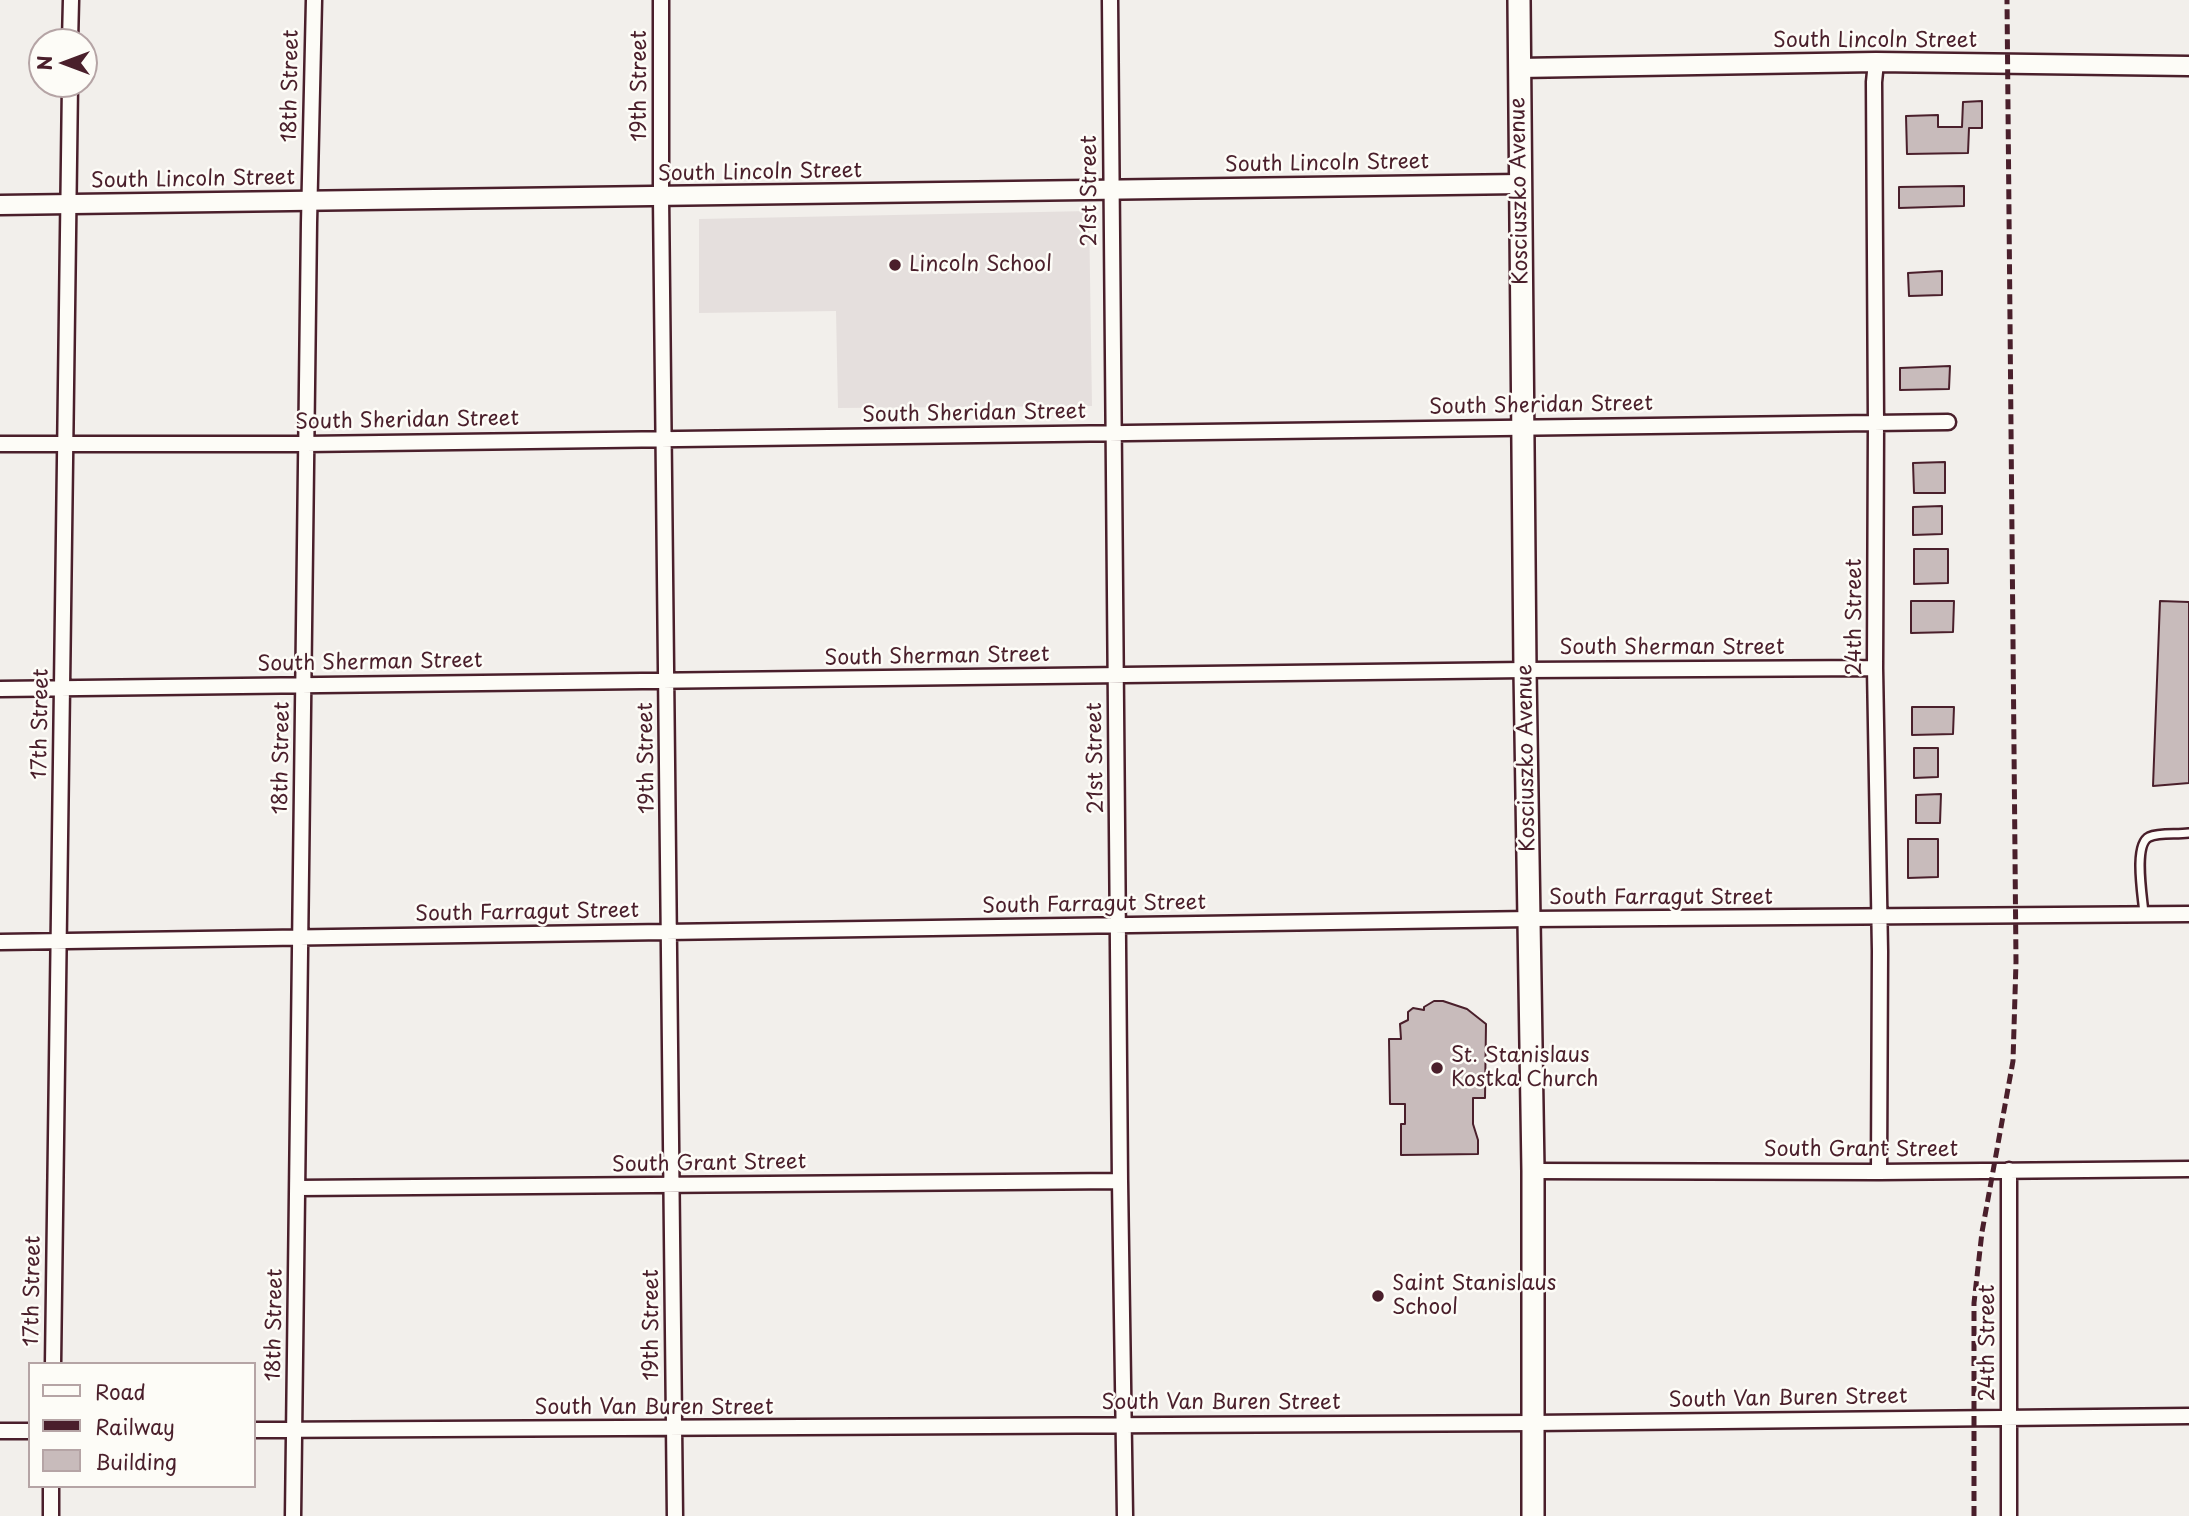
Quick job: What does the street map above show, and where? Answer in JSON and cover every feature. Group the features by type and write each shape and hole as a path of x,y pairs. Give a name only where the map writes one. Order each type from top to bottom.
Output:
{"main road":[{"name":"Kosciuszko Avenue","path":"1520,0 1525,670 1530,919 1533,1516"}],"street":[{"path":"70,28 71,0"},
{"name":"18th Street","path":"293,1516 309,202 314,0"},
{"name":"19th Street","path":"662,0 661,197 675,1516"},
{"name":"21st Street","path":"1110,0 1125,1516"},
{"name":"South Lincoln Street","path":"1519,68 1876,62 2189,65"},
{"name":"24th Street","path":"1876,62 1875,668 1880,917 1879,1172"},
{"name":"17th Street","path":"53,1362 69,98"},
{"name":"South Lincoln Street","path":"0,205 1520,184"},
{"name":"South Sheridan Street","path":"0,444 306,444 1948,422"},
{"name":"South Sherman Street","path":"0,689 1875,668"},
{"name":"South Farragut Street","path":"0,942 1530,919 2189,914"},
{"name":"South Grant Street","path":"1532,1171 2189,1169"},
{"name":"24th Street","path":"2009,1516 2010,1170"},
{"name":"South Grant Street","path":"298,1188 1120,1181"},
{"name":"South Van Buren Street","path":"256,1430 1533,1423 2189,1416"},
{"path":"0,1431 28,1431"},
{"path":"51,1488 51,1516"}],"lane":[{"path":"2144,915 2140,854 2142,844 2149,837 2189,833"}],"shaded area":[{"name":"Lincoln School","path":"1089,211 1092,406 838,408 836,311 699,313 699,219"}],"building":[{"path":"1982,101 1982,128 1969,128 1968,153 1907,154 1906,116 1938,115 1938,127 1962,127 1963,102"},
{"path":"1964,186 1964,206 1899,208 1899,187"},
{"path":"1942,271 1942,295 1909,296 1908,273"},
{"path":"1950,366 1949,389 1900,390 1900,368"},
{"path":"1945,462 1945,493 1914,493 1913,463"},
{"path":"1942,506 1942,534 1913,535 1913,507"},
{"path":"1914,549 1948,549 1948,583 1914,584"},
{"path":"1911,601 1954,601 1953,632 1911,633"},
{"path":"2160,601 2189,602 2189,783 2153,786"},
{"path":"1912,707 1954,707 1953,734 1912,735"},
{"path":"1914,748 1938,748 1938,777 1914,778"},
{"path":"1941,794 1940,823 1916,823 1916,795"},
{"path":"1908,839 1938,839 1938,877 1908,878"},
{"name":"St. Stanislaus Kostka Church","path":"1434,1001 1443,1001 1467,1009 1486,1024 1485,1098 1473,1098 1473,1124 1478,1140 1478,1154 1401,1155 1401,1124 1405,1124 1405,1104 1390,1104 1389,1039 1401,1039 1400,1024 1408,1020 1408,1012 1413,1008 1424,1010 1424,1007"}],"railway":[{"path":"1974,1516 1974,1303 1982,1232 2013,1061 2016,962 2007,0"}],"place":[{"name":"Lincoln School","path":"895,265"},
{"name":"St. Stanislaus Kostka Church","path":"1437,1068"},
{"name":"Saint Stanislaus School","path":"1378,1296"}]}
